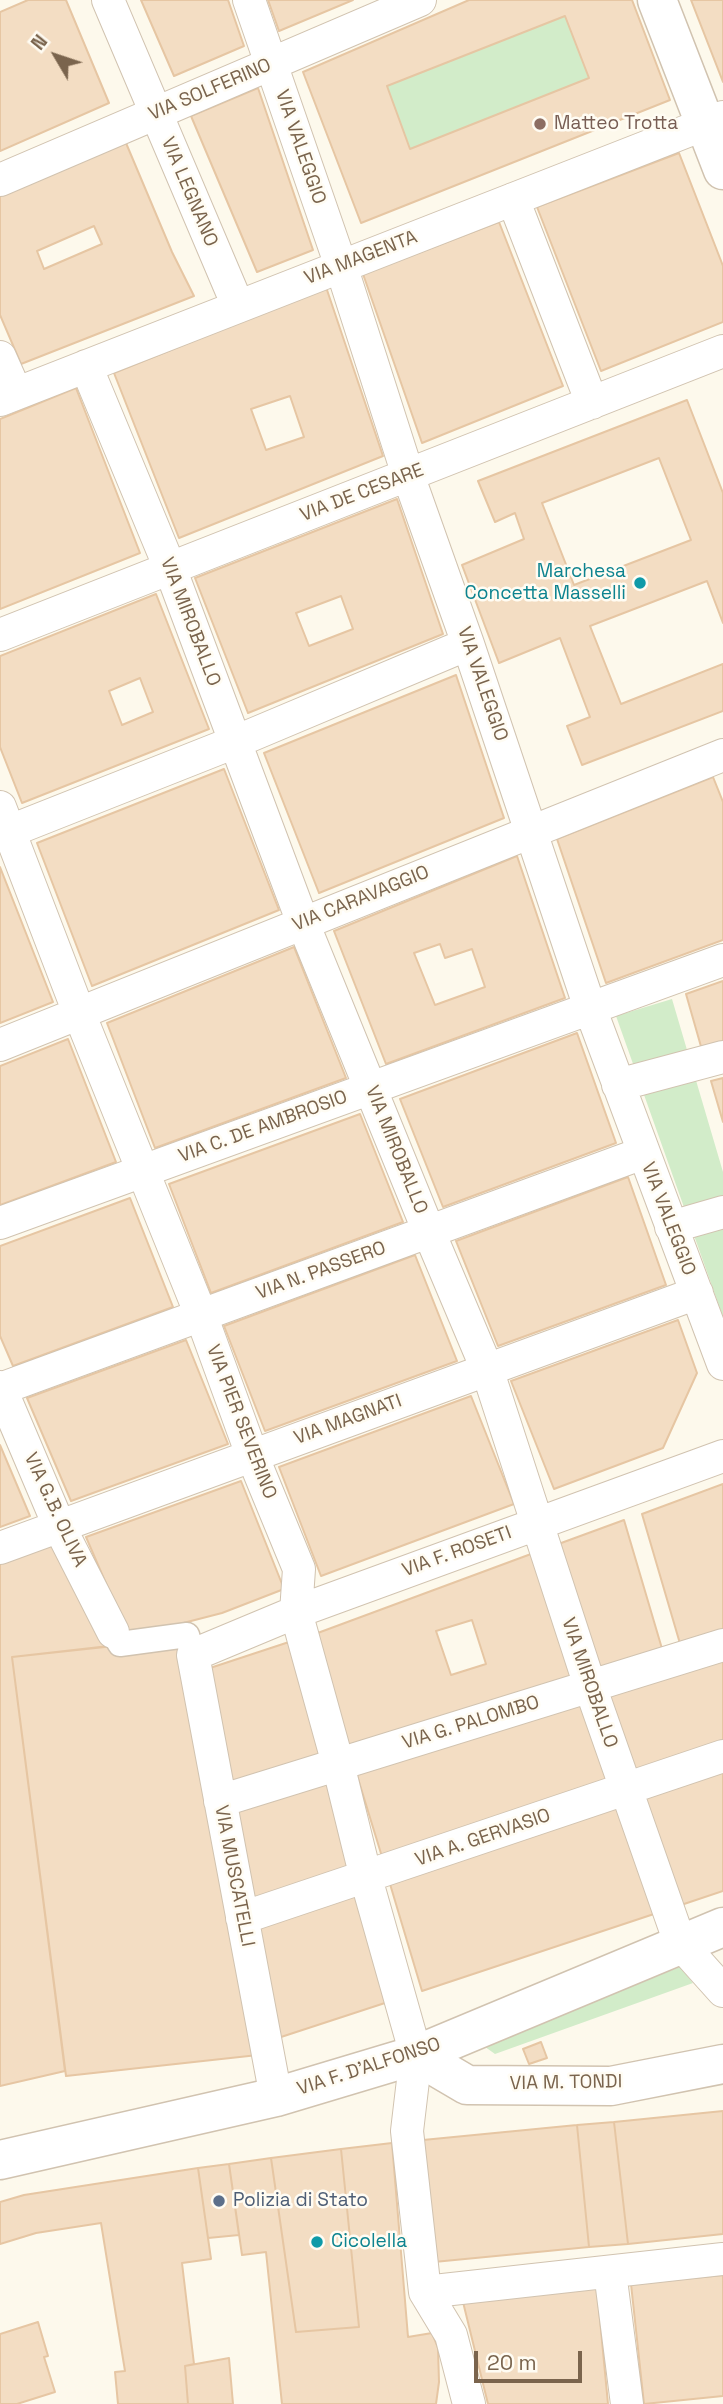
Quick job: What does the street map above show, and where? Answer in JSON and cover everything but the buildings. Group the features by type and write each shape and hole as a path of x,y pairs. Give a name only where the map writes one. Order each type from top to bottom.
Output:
{"street":[{"name":"VIA LEGNANO","path":"108,0 238,306"},
{"name":"VIA VALEGGIO","path":"249,0 590,1008 723,1364"},
{"name":"VIA SOLFERINO","path":"0,180 420,0"},
{"path":"657,0 714,121 723,170"},
{"name":"VIA MAGENTA","path":"8,396 714,121"},
{"path":"513,199 592,403"},
{"name":"VIA DE CESARE","path":"0,635 723,351"},
{"path":"0,357 8,396"},
{"name":"VIA MIROBALLO","path":"86,366 170,568 303,923 487,1369 590,1686 680,1944"},
{"path":"3,824 235,741 468,644"},
{"name":"VIA CARAVAGGIO","path":"0,1045 723,755"},
{"name":"VIA PIER SEVERINO","path":"3,824 144,1170 252,1455 299,1569 296,1612 416,2055"},
{"name":"VIA C. DE AMBROSIO","path":"0,1223 723,960"},
{"path":"618,1085 723,1057"},
{"name":"VIA N. PASSERO","path":"0,1389 643,1153"},
{"path":"671,1227 723,1212"},
{"name":"VIA MAGNATI","path":"0,1548 697,1293"},
{"name":"VIA G.B. OLIVA","path":"0,1389 60,1528 113,1632"},
{"name":"VIA F. ROSETI","path":"193,1655 296,1612 536,1522 723,1456"},
{"path":"113,1632 120,1644 187,1635 193,1655"},
{"name":"VIA G. PALOMBO","path":"220,1801 723,1645"},
{"name":"VIA MUSCATELLI","path":"193,1655 276,2097"},
{"name":"VIA A. GERVASIO","path":"242,1918 723,1756"},
{"name":"VIA F. D'ALFONSO","path":"0,2160 276,2097 416,2055 723,1927"},
{"path":"680,1944 723,1992"},
{"path":"416,2055 407,2131 425,2292 452,2335 469,2404"},
{"name":"VIA M. TONDI","path":"416,2055 467,2085 611,2086 723,2064"},
{"path":"425,2292 723,2259"},
{"path":"610,2272 627,2404"}],"green space":[{"path":"565,16 589,78 410,149 387,86"},
{"path":"672,999 723,1172 723,1317 616,1016"},
{"path":"680,1967 693,1983 495,2054 481,2044"}],"place":[{"name":"Matteo Trotta","path":"540,124"},
{"name":"Marchesa Concetta Masselli","path":"640,583"},
{"name":"Polizia di Stato","path":"219,2201"},
{"name":"Cicolella","path":"317,2242"}]}
